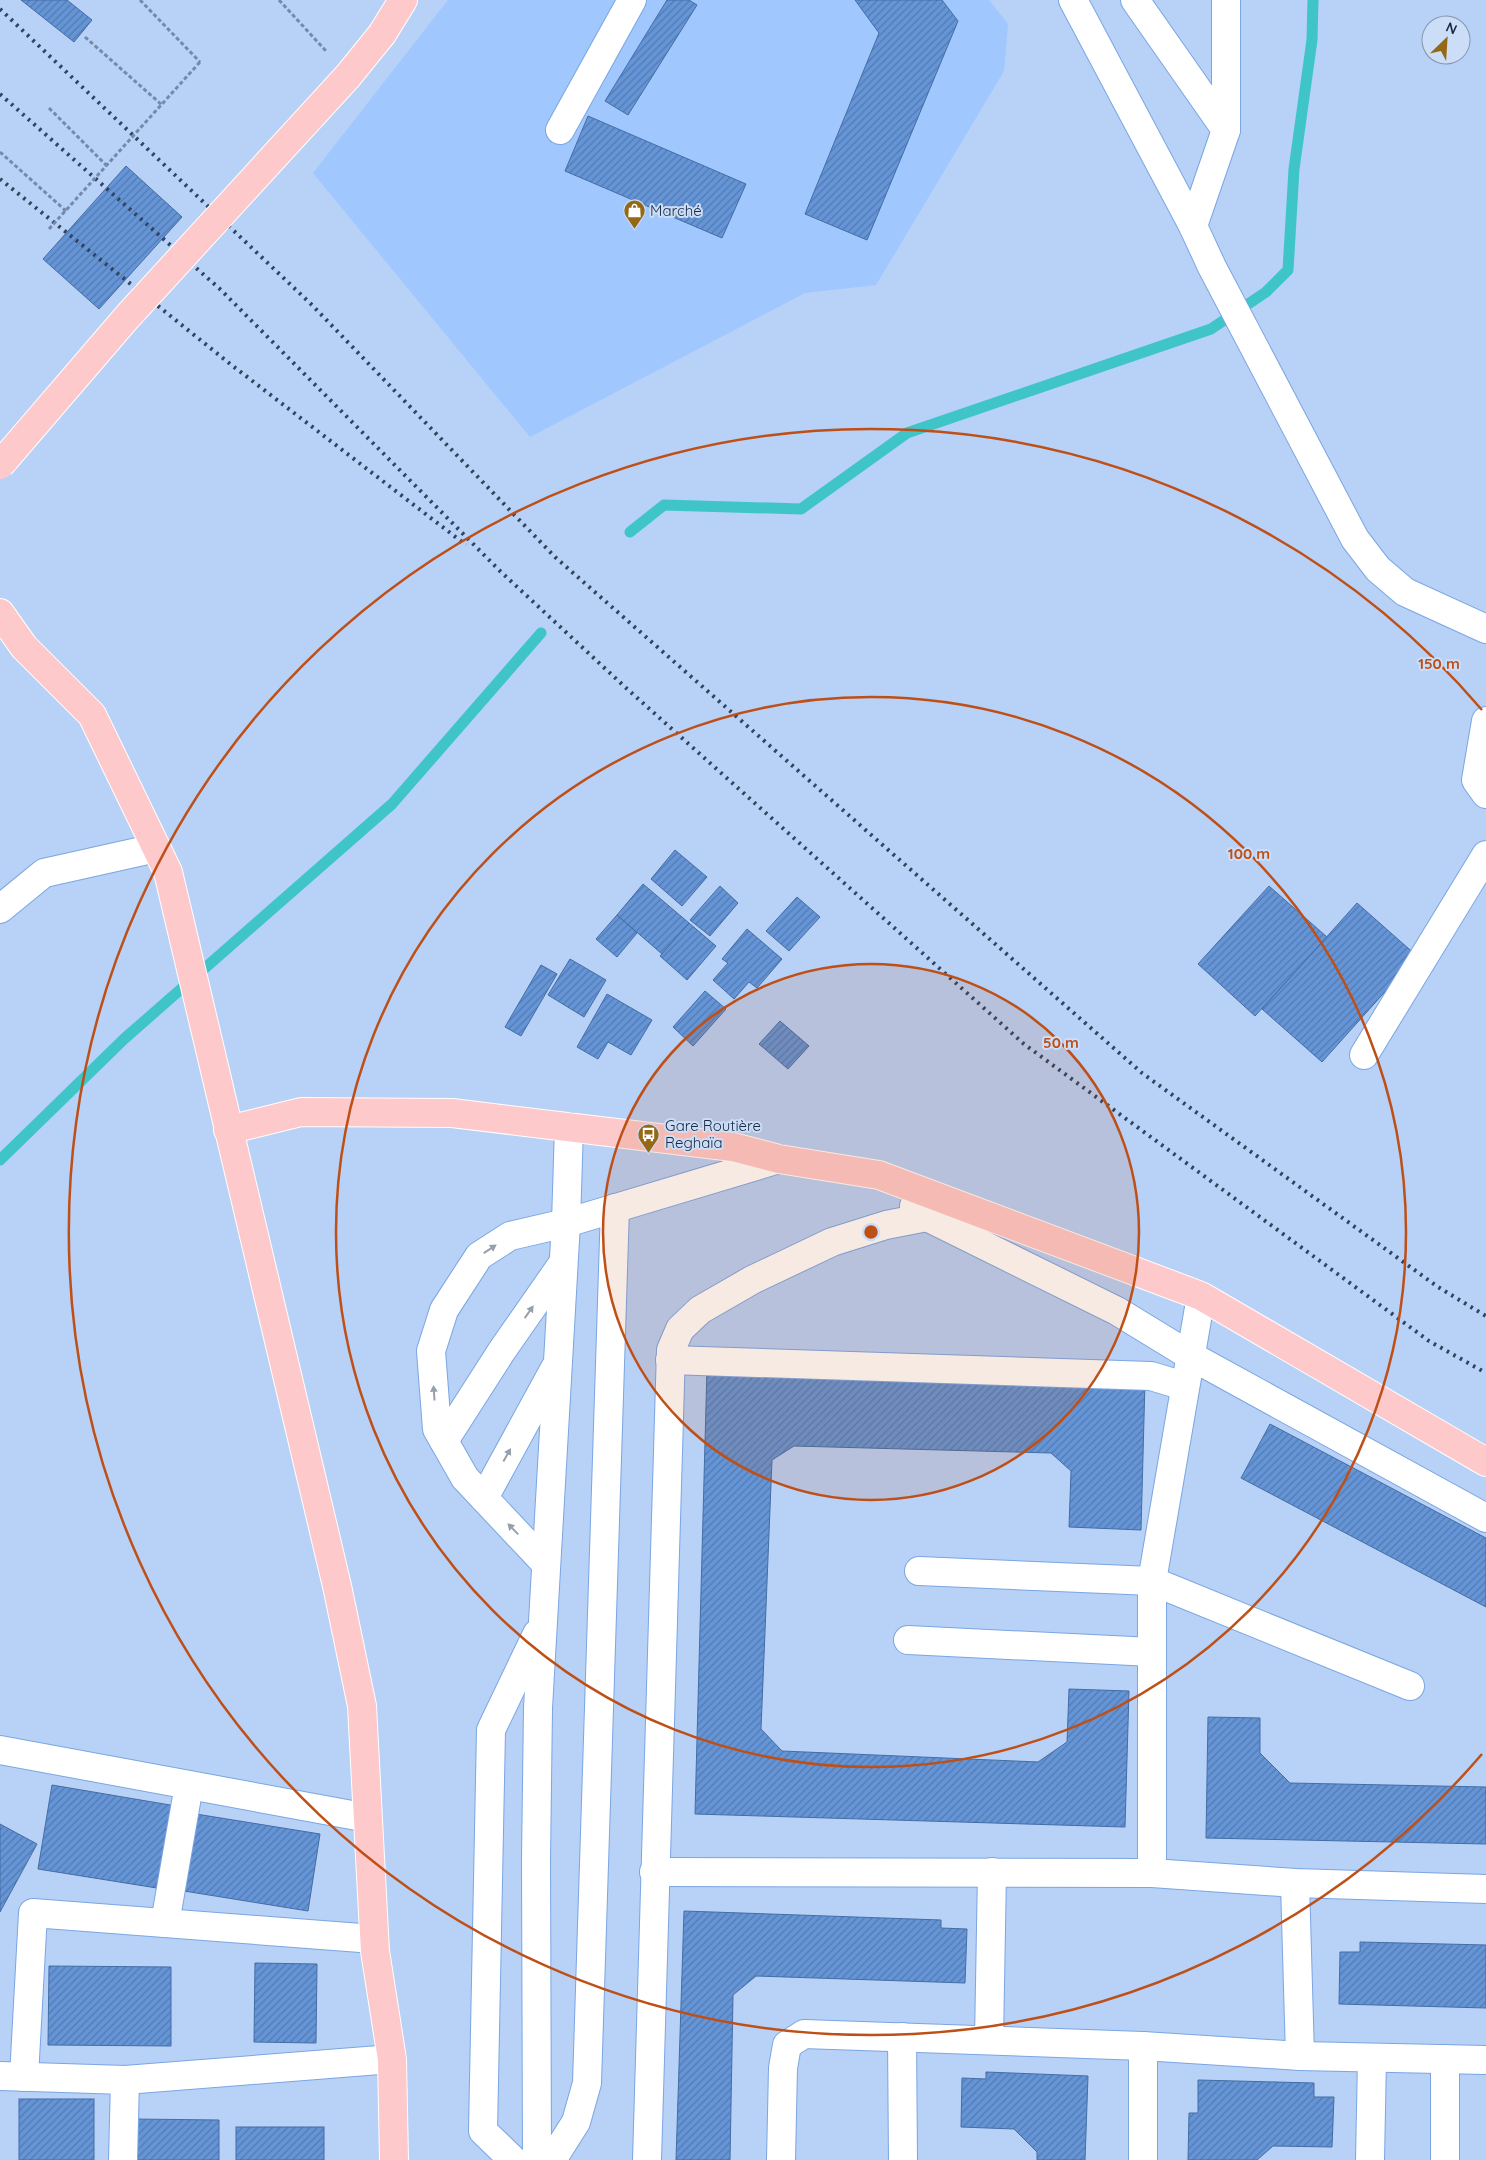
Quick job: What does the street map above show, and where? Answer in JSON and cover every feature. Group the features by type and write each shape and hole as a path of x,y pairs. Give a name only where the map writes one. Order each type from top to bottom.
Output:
{"main road":[{"path":"0,465 128,316 348,76 382,34 403,0"},
{"path":"0,612 24,647 92,716 162,860 335,1576 362,1706 374,1939 392,2059 394,2160"},
{"path":"0,632 24,647"},
{"path":"228,1130 301,1112 452,1113 733,1147 779,1159 879,1175 1201,1296 1486,1462"}],"street":[{"path":"560,130 632,0"},
{"path":"1073,0 1193,226 1212,267 1259,353 1355,539 1378,569 1405,592 1486,628"},
{"path":"1135,0 1226,130"},
{"path":"1193,226 1226,130 1226,0"},
{"path":"1486,721 1476,780 1486,794"},
{"path":"1364,1055 1486,855"},
{"path":"0,908 44,873 162,860"},
{"path":"537,2160 536,1859 538,1708 566,1223 569,1127"},
{"path":"546,1564 465,1478 437,1429 431,1352 444,1310 480,1256 510,1236 566,1223 779,1159"},
{"path":"879,1175 927,1217 1117,1311 1189,1355 1486,1518"},
{"path":"552,2160 576,2122 587,2084 615,1208"},
{"path":"647,2160 654,1872 671,1350 680,1329 700,1310 752,1280 832,1242 886,1225 927,1217"},
{"path":"444,1441 501,1352 563,1263"},
{"path":"1152,1873 1152,1580 1189,1355 1201,1296"},
{"path":"670,1360 1151,1376 1184,1386"},
{"path":"484,1498 558,1362"},
{"path":"919,1571 1152,1580 1410,1686"},
{"path":"513,2160 483,2130 491,1730 543,1621"},
{"path":"908,1640 1152,1652"},
{"path":"0,1750 368,1818"},
{"path":"165,1923 189,1785"},
{"path":"654,1872 1152,1873 1295,1884 1486,1889"},
{"path":"989,2040 992,1872"},
{"path":"1295,1884 1300,2056"},
{"path":"374,1939 32,1913 12,2077 125,2080 392,2059"},
{"path":"781,2160 783,2068 787,2045 804,2034 1143,2046 1300,2056 1486,2060"},
{"path":"902,2037 903,2160"},
{"path":"1143,2046 1144,2160"},
{"path":"1370,2160 1372,2058"},
{"path":"1445,2060 1445,2160"},
{"path":"123,2160 125,2080"}],"path":[{"path":"49,229 200,62 140,0"},
{"path":"279,0 348,76"},
{"path":"85,37 162,105"},
{"path":"49,108 107,166"},
{"path":"0,152 66,211"}],"shaded area":[{"name":"Marché","path":"448,0 989,0 1008,24 1004,71 876,285 805,293 530,437 313,173"}],"building":[{"path":"21,0 67,0 92,20 74,42"},
{"path":"667,0 689,0 697,5 628,115 605,101"},
{"path":"855,0 942,0 958,21 867,240 805,214 879,33"},
{"path":"588,116 746,184 722,238 565,171"},
{"path":"126,166 182,217 99,309 43,259"},
{"path":"675,850 707,877 682,906 651,879"},
{"path":"643,884 689,923 662,954 617,915"},
{"path":"720,886 738,903 710,936 690,920"},
{"path":"1269,886 1327,937 1255,1016 1198,964"},
{"path":"797,897 820,917 789,951 766,931"},
{"path":"1357,903 1417,956 1322,1062 1262,1009"},
{"path":"617,915 637,933 617,957 596,939"},
{"path":"689,923 716,946 687,980 660,956"},
{"path":"747,929 782,959 757,988 749,982 734,999 713,980 728,963 722,959"},
{"path":"570,959 606,980 584,1017 548,995"},
{"path":"541,965 557,974 521,1036 505,1027"},
{"path":"705,991 726,1009 693,1046 673,1027"},
{"path":"607,994 652,1020 631,1055 608,1042 598,1059 577,1047"},
{"path":"780,1021 809,1046 788,1069 759,1044"},
{"path":"707,1368 1145,1381 1141,1530 1069,1527 1071,1471 1051,1453 794,1446 772,1460 761,1729 782,1751 1038,1762 1067,1742 1069,1689 1129,1691 1125,1827 695,1814"},
{"path":"1270,1424 1486,1538 1486,1607 1241,1478"},
{"path":"1208,1717 1260,1718 1260,1753 1290,1783 1486,1787 1486,1844 1206,1838"},
{"path":"52,1785 176,1806 163,1889 38,1869"},
{"path":"196,1814 320,1834 308,1911 184,1891"},
{"path":"0,1824 37,1844 0,1912"},
{"path":"684,1911 941,1920 941,1928 967,1929 965,1983 756,1976 733,1995 730,2160 676,2160"},
{"path":"1360,1942 1486,1945 1486,2008 1339,2004 1340,1952 1360,1952"},
{"path":"255,1963 317,1964 316,2043 254,2042"},
{"path":"49,1966 171,1967 171,2046 48,2045"},
{"path":"986,2072 1088,2076 1085,2160 1037,2160 1037,2152 1014,2129 961,2127 962,2078 986,2079"},
{"path":"1198,2080 1314,2083 1314,2097 1334,2097 1332,2147 1273,2146 1257,2160 1188,2160 1189,2113 1198,2113"},
{"path":"19,2099 94,2099 94,2160 19,2160"},
{"path":"133,2119 219,2120 219,2160 133,2160"},
{"path":"236,2127 324,2127 324,2160 236,2160"}],"waterway":[{"path":"630,532 664,505 801,509 907,433 1211,329 1266,292 1288,270 1294,169 1312,40 1313,0"},
{"path":"0,1160 124,1039 392,804 541,633"}],"railway":[{"path":"0,9 312,305 555,557 1142,1073 1438,1287 1486,1316"},
{"path":"0,94 221,290 500,571 625,687 1024,1044 1429,1341 1486,1373"},
{"path":"0,179 229,363 466,545"}],"place":[{"name":"Marché","path":"634,229"},
{"name":"Gare Routière Reghaïa","path":"649,1153"}]}
